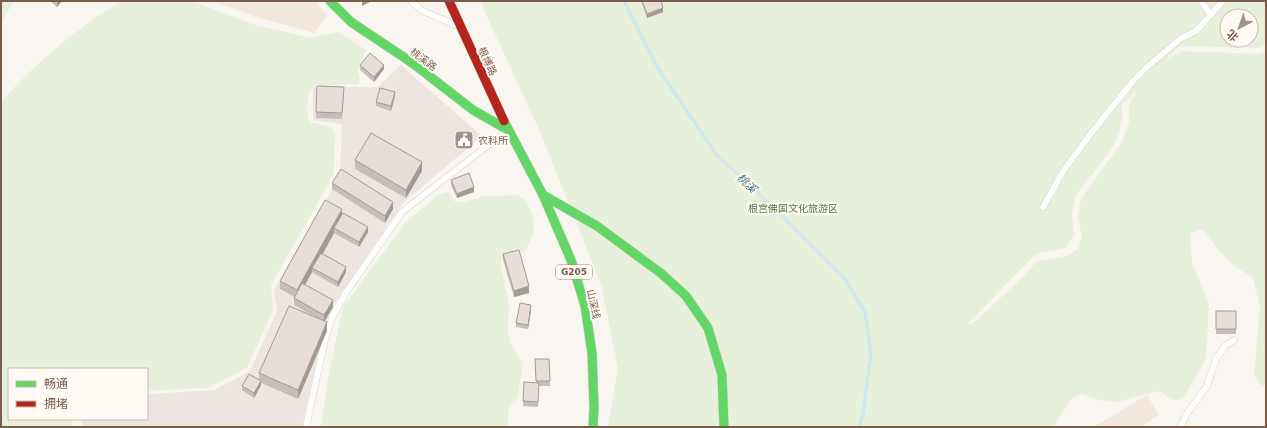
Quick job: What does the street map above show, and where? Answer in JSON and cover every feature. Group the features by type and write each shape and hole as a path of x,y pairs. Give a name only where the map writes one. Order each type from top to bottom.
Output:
{"main road":[{"name":"桃溪路","path":"330,1 351,22 411,62 473,110 508,130"},
{"name":"根博路","path":"449,1 508,130"},
{"name":"山深线","path":"508,130 542,194 571,260 585,306 592,353 594,408 593,427"},
{"path":"542,194 597,226 662,274 686,296 708,328 722,375 724,427"}],"lane":[{"path":"411,1 420,10 461,28"},
{"path":"1201,1 1211,15"},
{"path":"1043,206 1069,164 1092,132 1134,80 1147,66 1180,39 1196,31 1223,1"},
{"path":"306,427 326,335 333,316 345,294 402,212 508,130"},
{"path":"1180,427 1186,415 1207,386 1216,359 1225,346 1234,340"}],"shaded area":[{"path":"214,1 316,1 327,15 314,33 256,17"},
{"path":"401,65 482,136 403,203 332,307 324,327 302,427 82,427 81,420 148,420 148,394 215,390 250,371 277,311 274,291 340,176 342,124 313,120 313,87 378,87"},
{"path":"1147,395 1159,415 1140,427 1094,427"}],"green space":[{"path":"1,1 14,1 1,23"},
{"path":"122,1 192,1 255,25 311,38 339,32 366,50 358,70 360,80 358,84 313,86 311,89 307,106 308,119 312,123 331,128 335,134 334,172 271,285 273,310 247,368 207,388 148,391 148,368 8,368 8,420 71,420 72,424 75,427 1,427 1,102 21,80 55,49 110,8"},
{"name":"根宫佛国文化旅游区","path":"480,1 1266,1 1266,43 1259,48 1259,8 1219,8 1219,47 1180,46 1163,63 1181,51 1259,54 1266,51 1266,384 1262,386 1254,375 1260,307 1253,278 1229,262 1202,229 1190,234 1192,263 1209,303 1206,358 1182,399 1172,400 1159,391 1116,402 1100,400 1081,394 1070,400 1053,427 608,427 618,368 601,284 541,134","holes":["1137,90 1129,105 1129,123 1121,144 1081,199 1078,218 1082,236 1078,249 1067,256 1036,262 1026,274 974,323 967,324 1036,254 1065,248 1074,236 1072,212 1076,195 1115,144 1123,119 1121,106"]},
{"path":"449,192 455,202 463,202 486,196 517,195 526,201 532,214 534,231 525,252 503,259 500,264 509,303 508,332 511,344 523,364 518,396 515,402 509,406 507,427 321,427 329,373 343,307 405,223 438,195"}],"building":[{"path":"642,1 661,1 663,8 647,14"},
{"path":"370,53 384,65 374,77 360,65"},
{"path":"317,86 344,87 342,113 316,112"},
{"path":"380,88 395,92 391,106 376,102"},
{"path":"371,133 422,162 406,190 355,160"},
{"path":"341,169 393,202 385,216 332,183"},
{"path":"469,173 474,187 457,194 451,180"},
{"path":"325,200 342,209 297,290 280,281"},
{"path":"343,213 368,227 359,242 334,228"},
{"path":"519,250 529,286 514,291 503,254"},
{"path":"321,253 346,267 338,282 312,268"},
{"path":"302,283 333,300 324,315 294,298"},
{"path":"520,303 531,305 528,325 516,323"},
{"path":"289,306 327,322 298,390 259,373"},
{"path":"1216,311 1236,311 1236,329 1216,329"},
{"path":"535,359 549,359 550,381 536,381"},
{"path":"249,374 261,381 254,393 242,386"},
{"path":"524,382 539,383 538,402 523,401"}],"waterway":[{"name":"桃溪","path":"624,1 659,70 716,154 778,212 845,279 865,312 871,353 863,414 859,427"}],"traffic: fast":[{"path":"330,1 351,22 411,62 473,110 508,130"},
{"path":"504,121 543,195 571,260 585,306 592,353 594,408 593,427"},
{"path":"543,195 597,226 662,274 686,296 708,328 722,375 724,427"}],"traffic: jam":[{"path":"449,1 504,121"}],"place":[{"name":"农科所","path":"464,140"}]}
